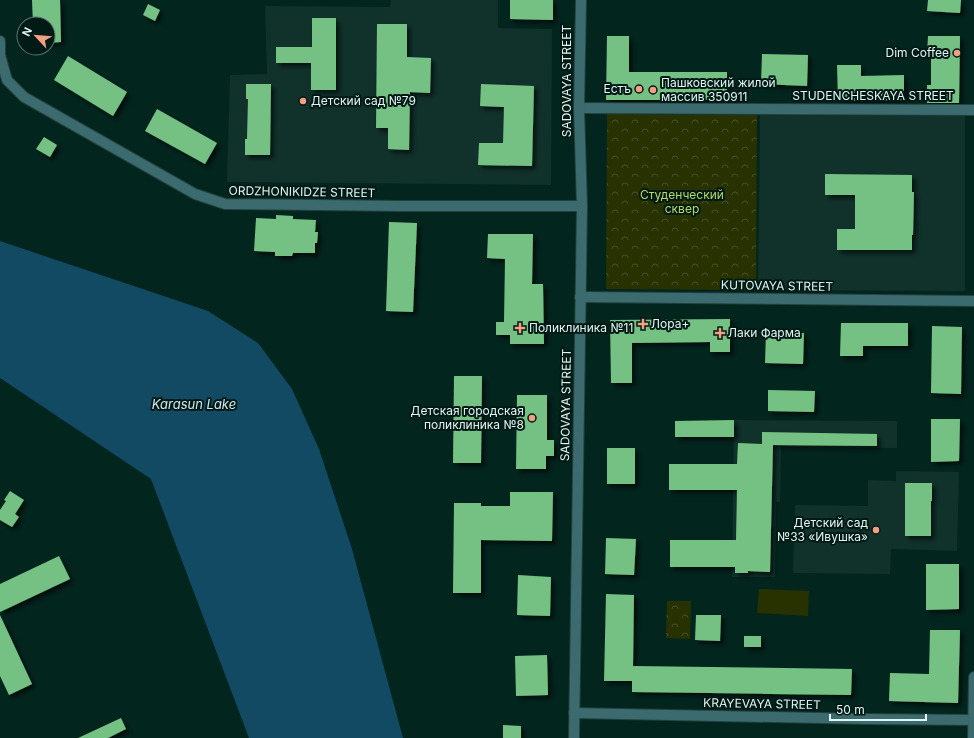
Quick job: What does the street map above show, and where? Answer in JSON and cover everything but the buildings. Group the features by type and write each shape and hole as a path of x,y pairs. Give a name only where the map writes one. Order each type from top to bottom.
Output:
{"street":[{"name":"SADOVAYA STREET","path":"574,738 582,206 579,108 581,0"},
{"name":"ORDZHONIKIDZE STREET","path":"0,41 0,55 7,80 24,97 195,194 225,204 582,206"},
{"name":"STUDENCHESKAYA STREET","path":"579,108 974,110"},
{"name":"KUTOVAYA STREET","path":"580,297 974,301"},
{"path":"973,738 974,677"},
{"name":"KRAYEVAYA STREET","path":"574,713 974,720"}],"shaded area":[{"path":"391,0 498,0 498,28 552,29 551,185 227,182 230,75 267,74 265,6 390,7"},
{"path":"760,115 965,116 965,291 758,290"},
{"path":"734,420 897,421 897,448 781,447 780,502 776,502 775,577 732,577"},
{"name":"Детский сад №33 «Ивушка»","path":"896,471 959,472 957,551 891,549 890,574 793,573 795,505 868,506 868,480 896,481"}],"green space":[{"name":"Студенческий сквер","path":"607,114 757,115 756,290 606,289"},
{"path":"759,589 809,591 808,616 757,613"},
{"path":"667,601 691,601 690,639 666,638"}],"water":[{"name":"Karasun Lake","path":"0,241 208,311 258,343 292,389 319,449 352,549 403,738 249,738 151,479 0,378"}],"place":[{"name":"Dim Coffee","path":"957,53"},
{"name":"Естъ","path":"639,89"},
{"name":"Пашковский жилой массив 350911","path":"653,90"},
{"name":"Детский сад №79","path":"303,101"},
{"name":"Лора+","path":"643,324"},
{"name":"Поликлиника №11","path":"520,328"},
{"name":"Лаки Фарма","path":"720,333"},
{"name":"Детская городская поликлиника №8","path":"532,418"},
{"name":"Детский сад №33 «Ивушка»","path":"876,530"}]}
